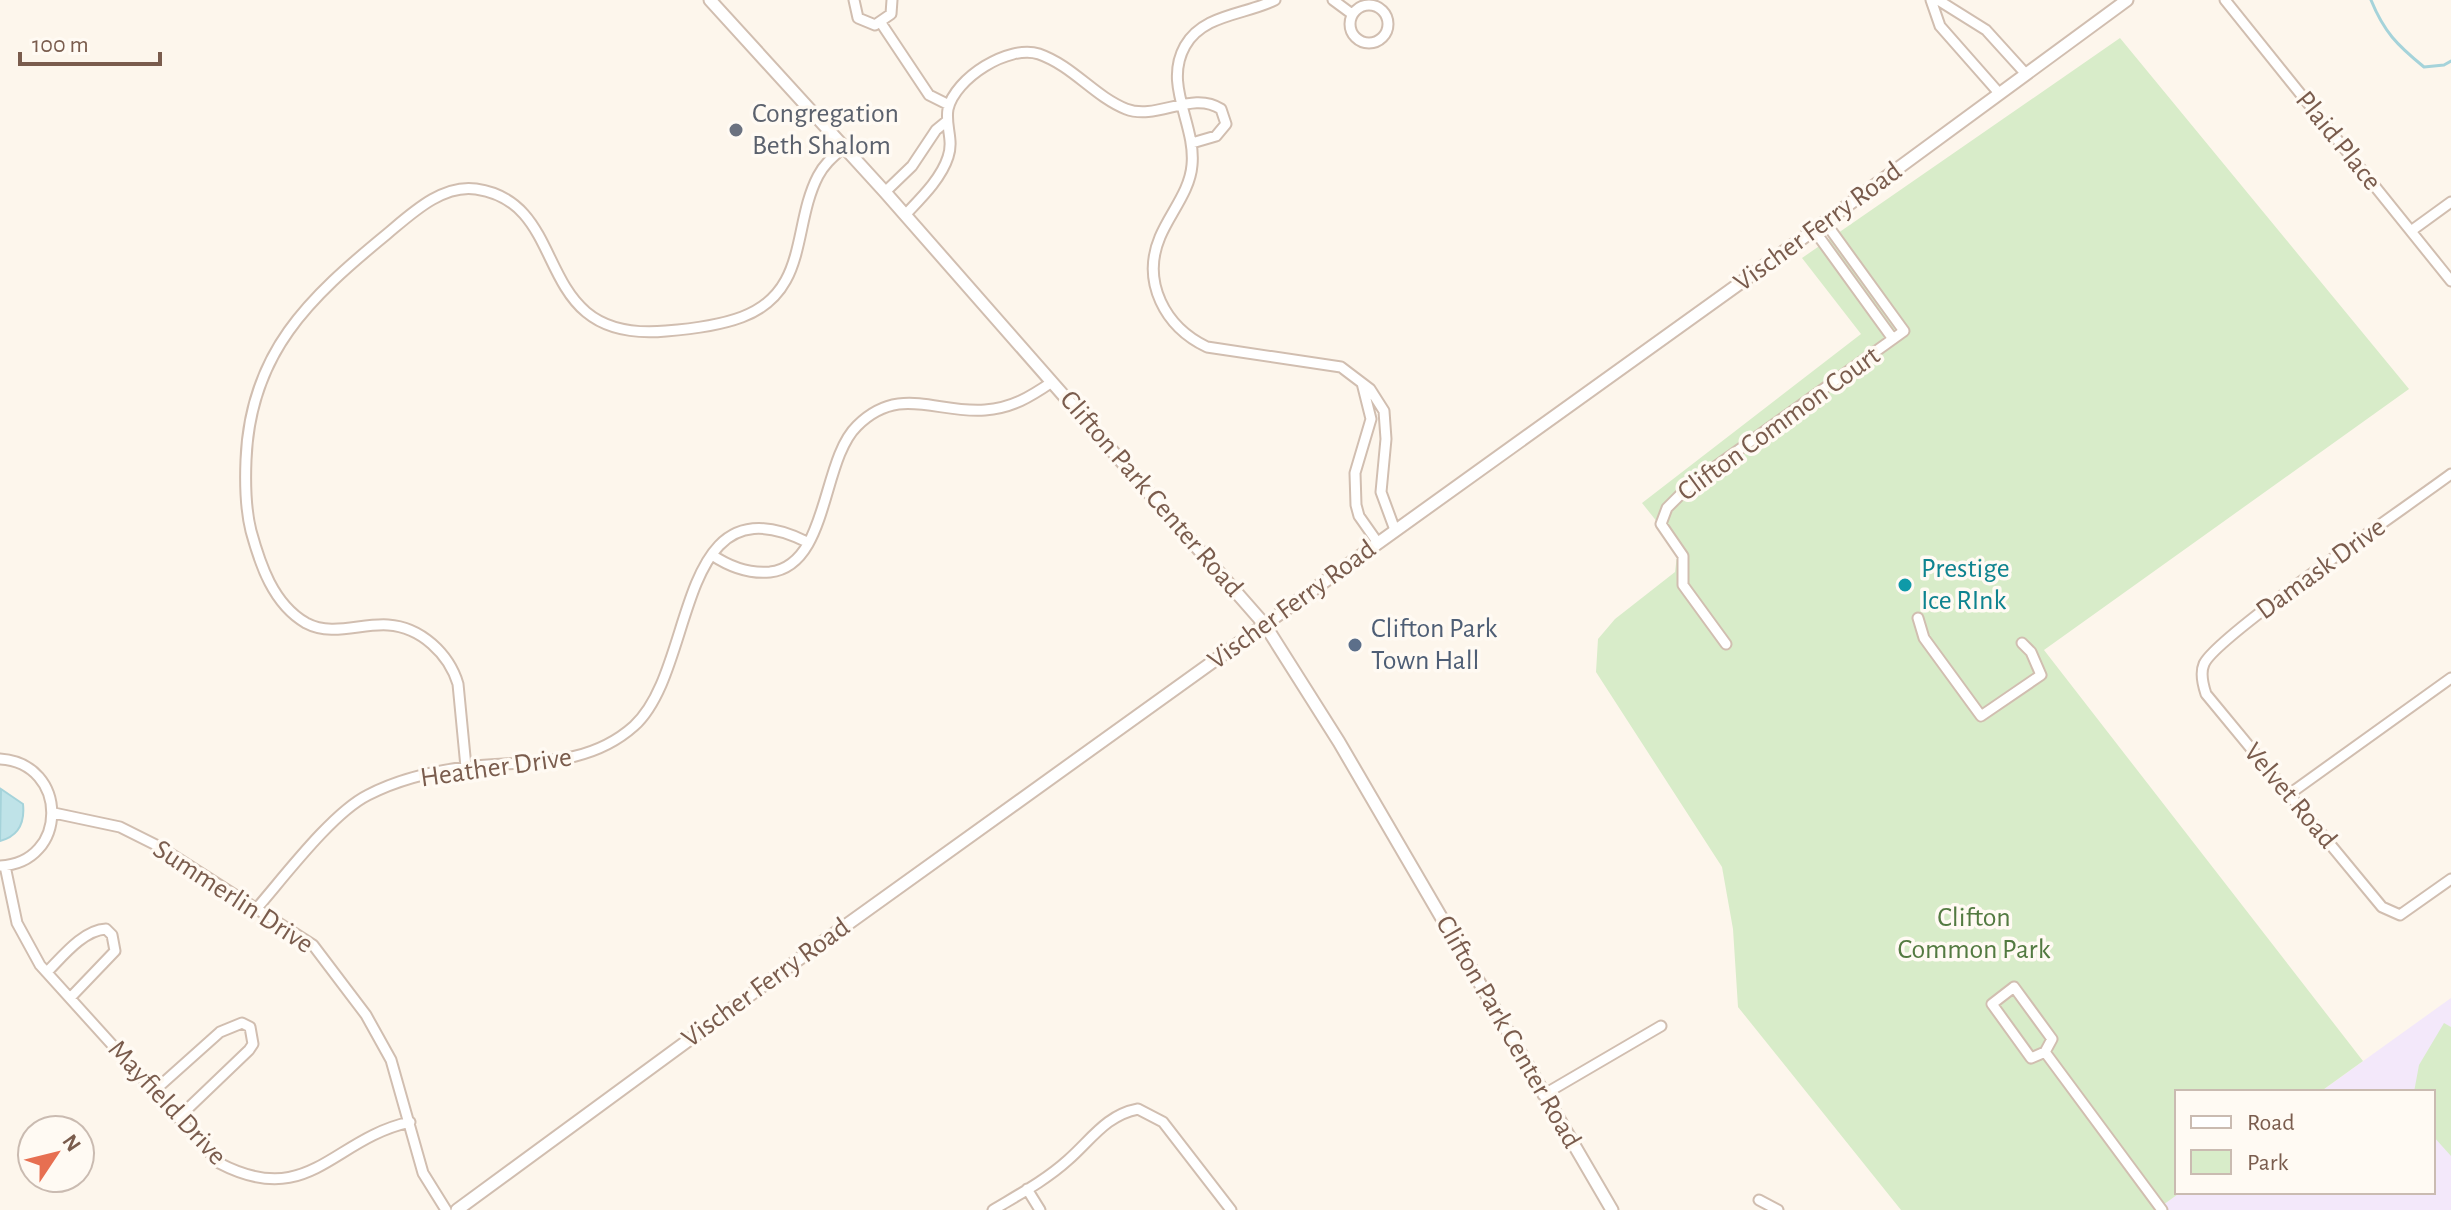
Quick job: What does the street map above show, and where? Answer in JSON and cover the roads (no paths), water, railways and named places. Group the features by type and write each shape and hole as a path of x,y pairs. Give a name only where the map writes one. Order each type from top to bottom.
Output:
{"street":[{"name":"Clifton Park Center Road","path":"710,0 885,192 1265,625 1339,742 1612,1210"},
{"path":"854,0 855,12 863,22 881,23 891,14 892,0"},
{"path":"1275,0 1214,20 1193,36 1177,69 1182,106 1192,143 1190,174 1160,237 1154,259 1157,293 1170,320 1190,339 1207,347 1341,367 1361,380 1378,398 1384,411 1386,439 1381,492 1395,530"},
{"path":"1333,0 1352,14"},
{"path":"1931,0 1940,26 1999,93"},
{"path":"1938,0 1986,30 2025,73"},
{"name":"Vischer Ferry Road","path":"457,1210 616,1091 1814,230 2127,0"},
{"name":"Plaid Place","path":"2225,0 2451,281"},
{"path":"1363,6 1376,6 1388,21 1386,34 1377,42 1359,41 1349,26 1352,14 1363,6"},
{"path":"881,23 929,95 949,105"},
{"path":"905,215 948,160 951,136 947,121 949,105 979,71 1000,57 1023,51 1065,66 1104,97 1131,111 1207,103 1221,109 1226,124 1222,132 1192,143"},
{"path":"885,192 912,166 936,130 947,121"},
{"path":"466,767 458,684 454,671 437,648 414,633 388,625 323,629 305,622 272,590 250,528 244,493 249,426 261,378 275,350 326,284 405,219 432,200 457,189 476,189 506,198 525,213 571,297 597,321 631,333 651,333 698,328 745,316 775,293 793,269 811,191 819,173 844,147"},
{"path":"2411,231 2451,202"},
{"name":"Clifton Common Court","path":"1726,644 1683,585 1683,556 1661,524 1667,508 1690,485 1904,331 1825,222"},
{"path":"1814,230 1893,339"},
{"path":"1361,380 1371,419 1355,473 1356,505 1359,516 1378,543"},
{"path":"712,555 740,569 775,571 798,557 821,515 837,456 850,432 874,413 913,401 962,409 998,408 1017,404 1052,382"},
{"name":"Damask Drive","path":"2202,673 2210,656 2249,622 2451,474"},
{"name":"Heather Drive","path":"257,908 292,867 365,796 431,774 466,767 584,756 633,728 665,682 696,580 712,555 743,529 757,526 807,542"},
{"path":"1918,618 1924,638 1981,716 2041,675 2031,652 2022,643"},
{"name":"Velvet Road","path":"2202,673 2206,694 2389,913 2400,915 2451,879"},
{"path":"2288,795 2451,678"},
{"path":"0,759 19,762 37,774 49,792 54,813 50,832 40,849 24,861 2,866"},
{"name":"Summerlin Drive","path":"54,813 120,827 160,847 313,945 343,982 391,1060 423,1173 446,1210"},
{"name":"Mayfield Drive","path":"2,866 17,923 28,947 219,1163 239,1178 285,1188 330,1170 375,1132 410,1122"},
{"path":"47,972 78,942 98,930 106,929 112,935 115,951 70,998"},
{"path":"2014,987 2052,1039 2045,1052 2031,1058 1992,1004 2014,987"},
{"path":"154,1091 220,1032 242,1023 250,1027 253,1044 249,1050 178,1118"},
{"path":"1543,1095 1661,1026"},
{"path":"2045,1052 2162,1210"},
{"path":"993,1210 1067,1161 1119,1113 1138,1109 1163,1122 1231,1210"},
{"path":"1027,1189 1040,1210"},
{"path":"1759,1200 1778,1210"}],"water":[{"path":"1,789 23,804 23,811 22,823 16,832 0,841"}],"waterway":[{"path":"2371,0 2392,37 2424,67 2451,61"}],"place":[{"name":"Congregation Beth Shalom","path":"736,130"},
{"name":"Prestige Ice RInk","path":"1905,585"},
{"name":"Clifton Park Town Hall","path":"1355,645"}],"park label":[{"name":"Clifton Common Park","path":"1974,934"}]}
